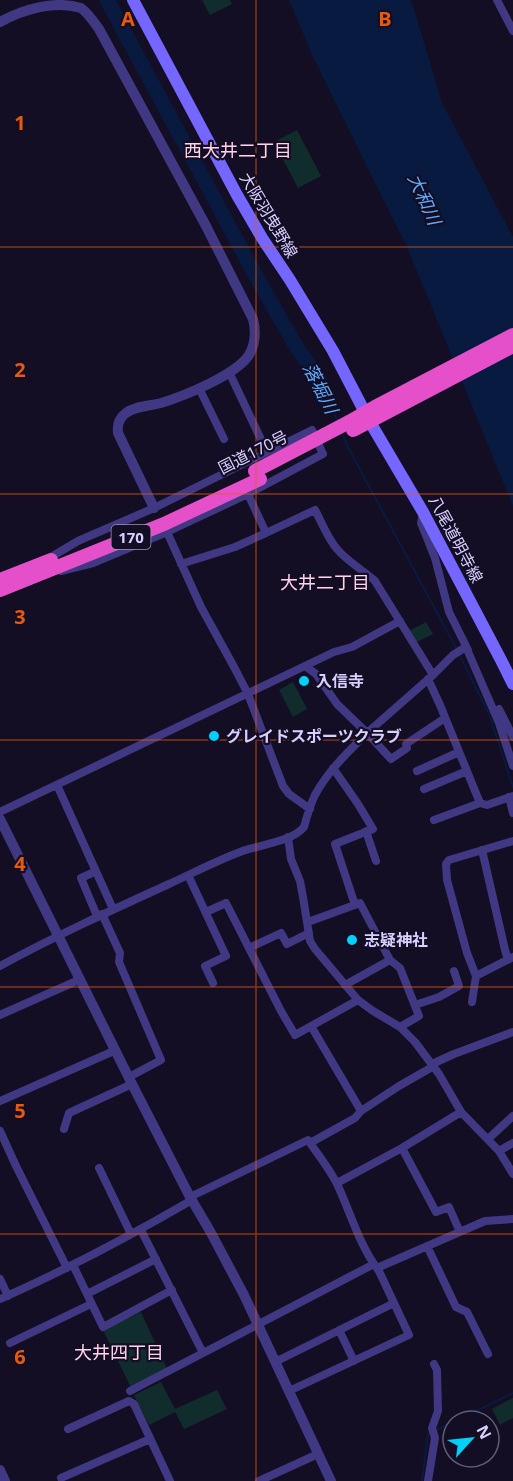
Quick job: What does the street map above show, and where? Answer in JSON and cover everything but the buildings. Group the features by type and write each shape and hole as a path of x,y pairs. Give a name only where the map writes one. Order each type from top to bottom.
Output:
{"highway":[{"name":"国道170号","path":"0,590 164,524 351,426 513,335"},
{"name":"国道170号","path":"372,414 513,346"},
{"name":"国道170号","path":"0,580 90,546 257,475"}],"main road":[{"name":"大阪羽曳野線","path":"133,0 237,195 372,414"},
{"name":"八尾道明寺線","path":"372,414 513,684"}],"street":[{"path":"0,21 36,3 49,0 60,0 82,9 99,30 206,226 253,319 256,331 254,343 241,364 199,388 175,398 132,410 120,419 117,427 118,433 154,508"},
{"path":"497,0 513,31"},
{"path":"229,372 267,452"},
{"path":"199,388 224,439"},
{"path":"23,581 93,563 167,532 248,494 323,454 312,430 154,508 78,541 38,565"},
{"path":"248,494 266,532"},
{"path":"181,564 234,546 315,510 336,548 375,581 400,621 430,677 480,803"},
{"path":"423,512 421,523 435,558 461,650 499,723 513,766"},
{"path":"167,532 201,607 248,694 283,786 288,794 310,809"},
{"path":"0,812 334,652 352,647 400,621"},
{"path":"0,966 58,935 241,851 288,837 301,830 315,796 333,768 367,733 461,650"},
{"path":"461,650 487,683 513,737"},
{"path":"305,666 316,674 337,704 391,759 407,748 406,744 446,718"},
{"path":"417,771 459,752"},
{"path":"333,768 372,829 335,844 355,905"},
{"path":"424,789 467,771"},
{"path":"57,785 113,909"},
{"path":"434,820 480,803 487,805 511,797 513,813"},
{"path":"0,819 191,1199 243,1293 331,1481"},
{"path":"366,831 376,861"},
{"path":"288,837 291,859 300,881 310,941 315,949 358,1000 400,1027 415,1042 433,1065 461,1112 499,1151 513,1173"},
{"path":"472,1002 476,976 467,953 447,880 446,864 449,860 513,841"},
{"path":"476,976 511,958 505,950 482,850"},
{"path":"64,1129 69,1113 130,1080 161,1060 119,962 120,954 81,878 92,873"},
{"path":"188,875 226,956 205,966 213,983"},
{"path":"206,912 226,903 295,1035 358,1000"},
{"path":"308,922 360,903 390,960 400,968 419,1016 400,1027"},
{"path":"249,948 281,933 286,944 309,933"},
{"path":"345,985 390,960"},
{"path":"415,1005 459,986 454,971"},
{"path":"0,1015 81,979"},
{"path":"311,1026 361,1111"},
{"path":"310,1143 355,1118 361,1111 433,1065 454,1054 513,1032"},
{"path":"0,1101 116,1050"},
{"path":"337,1183 402,1148 461,1112"},
{"path":"488,1139 513,1116"},
{"path":"0,1131 16,1166 103,1327 172,1290"},
{"path":"0,1279 4,1298 141,1230 191,1199 308,1140 337,1183 409,1335 289,1391"},
{"path":"499,1151 513,1143"},
{"path":"402,1148 436,1212 449,1207 460,1232"},
{"path":"99,1168 131,1234"},
{"path":"130,1391 376,1266 485,1221 513,1219"},
{"path":"141,1230 203,1353"},
{"path":"428,1246 456,1307 467,1312 488,1354"},
{"path":"87,1294 156,1260"},
{"path":"275,1362 394,1303"},
{"path":"10,1343 92,1304"},
{"path":"339,1330 354,1361"},
{"path":"428,1481 435,1438 432,1428 438,1411 438,1370 434,1364"},
{"path":"68,1430 129,1401 134,1404 170,1481"},
{"path":"61,1478 150,1439"},
{"path":"259,1481 318,1454"},
{"path":"0,1470 5,1481"}],"green space":[{"path":"202,0 230,0 232,4 210,15"},
{"path":"297,130 321,176 298,188 274,142"},
{"path":"426,622 433,634 415,643 409,631"},
{"path":"293,682 307,709 293,717 279,690"},
{"path":"141,1312 168,1371 131,1388 103,1330"},
{"path":"161,1382 175,1409 217,1390 227,1409 184,1429 175,1412 149,1425 134,1395"},
{"path":"513,1398 513,1418 501,1424 501,1409 492,1409"}],"water":[{"name":"大和川","path":"289,0 410,0 413,6 442,103 513,237 513,506 408,249 313,57"}],"waterway":[{"name":"落堀川","path":"107,0 263,289 296,346 321,382"},
{"name":"落堀川","path":"321,382 338,423"},
{"name":"落堀川","path":"341,431 489,714 513,787"},
{"name":"落堀川","path":"480,1409 513,1393"},
{"name":"落堀川","path":"422,1481 428,1434 441,1428"}],"place":[{"name":"入信寺","path":"304,681"},
{"name":"グレイドスポーツクラブ","path":"214,736"},
{"name":"志疑神社","path":"352,940"}],"district":[{"name":"西大井二丁目","path":"238,150"},
{"name":"大井二丁目","path":"325,582"},
{"name":"大井四丁目","path":"119,1352"}]}
